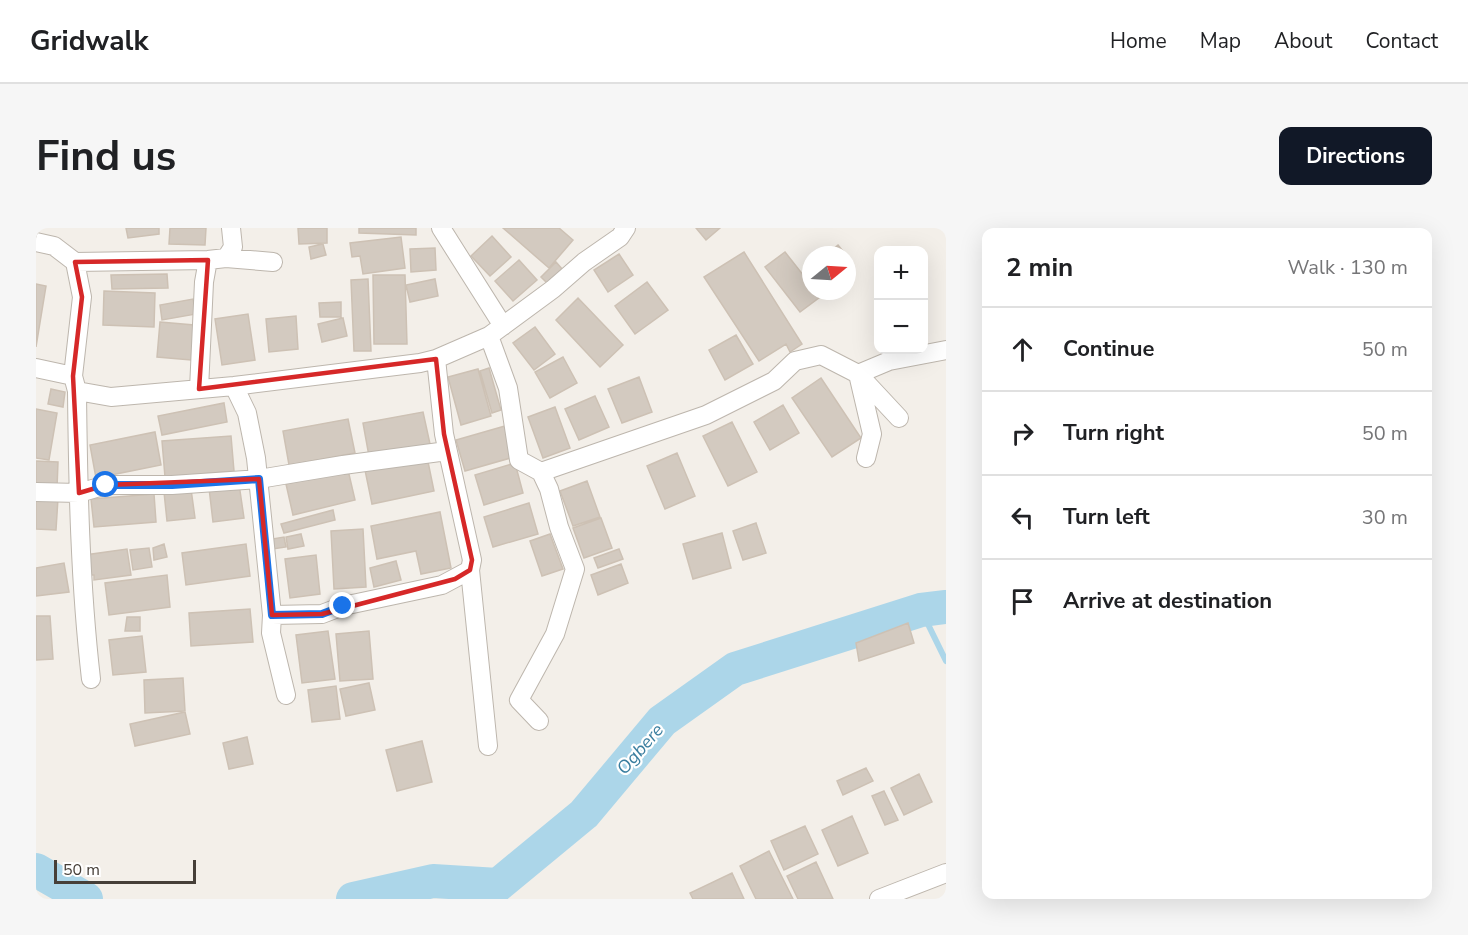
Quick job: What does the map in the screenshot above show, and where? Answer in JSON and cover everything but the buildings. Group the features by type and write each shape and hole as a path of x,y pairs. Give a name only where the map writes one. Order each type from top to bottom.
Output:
{"street":[{"path":"200,389 204,282 217,259 233,247 231,228"},
{"path":"441,228 496,331 508,388 519,460 541,472 549,489 559,527 575,569 555,634 519,700 539,722"},
{"path":"36,368 111,397 234,386 420,363 436,359 496,331 553,289 584,262 620,237 626,228"},
{"path":"36,242 54,246 75,262 217,259 273,262"},
{"path":"75,262 82,297 75,383 84,622 91,679"},
{"path":"858,374 889,361 946,350"},
{"path":"541,472 706,416 774,381 795,361 821,355 858,374 899,418"},
{"path":"436,359 447,451 472,560 470,570 488,746"},
{"path":"858,374 872,434 866,458"},
{"path":"234,386 247,413 259,479 272,615 271,633 286,695"},
{"path":"36,492 79,494 106,485 172,485 259,479 447,451"},
{"path":"272,615 322,614 343,606 442,585 470,570"},
{"path":"879,899 946,873"}],"highlighted area":[{"path":"208,260 199,389 436,359 444,434 472,560 470,570 455,579 322,614 272,615 259,479 106,485 79,493 73,376 82,297 75,262"}],"waterway":[{"name":"Ogbere","path":"353,899 433,881 498,885 584,814 662,721 735,669 921,610 946,607"},
{"path":"921,610 946,661"},
{"name":"Ogbere","path":"36,870 86,899"}],"route":[{"path":"106,485 172,485 259,479 272,615 322,614 343,606"}]}
